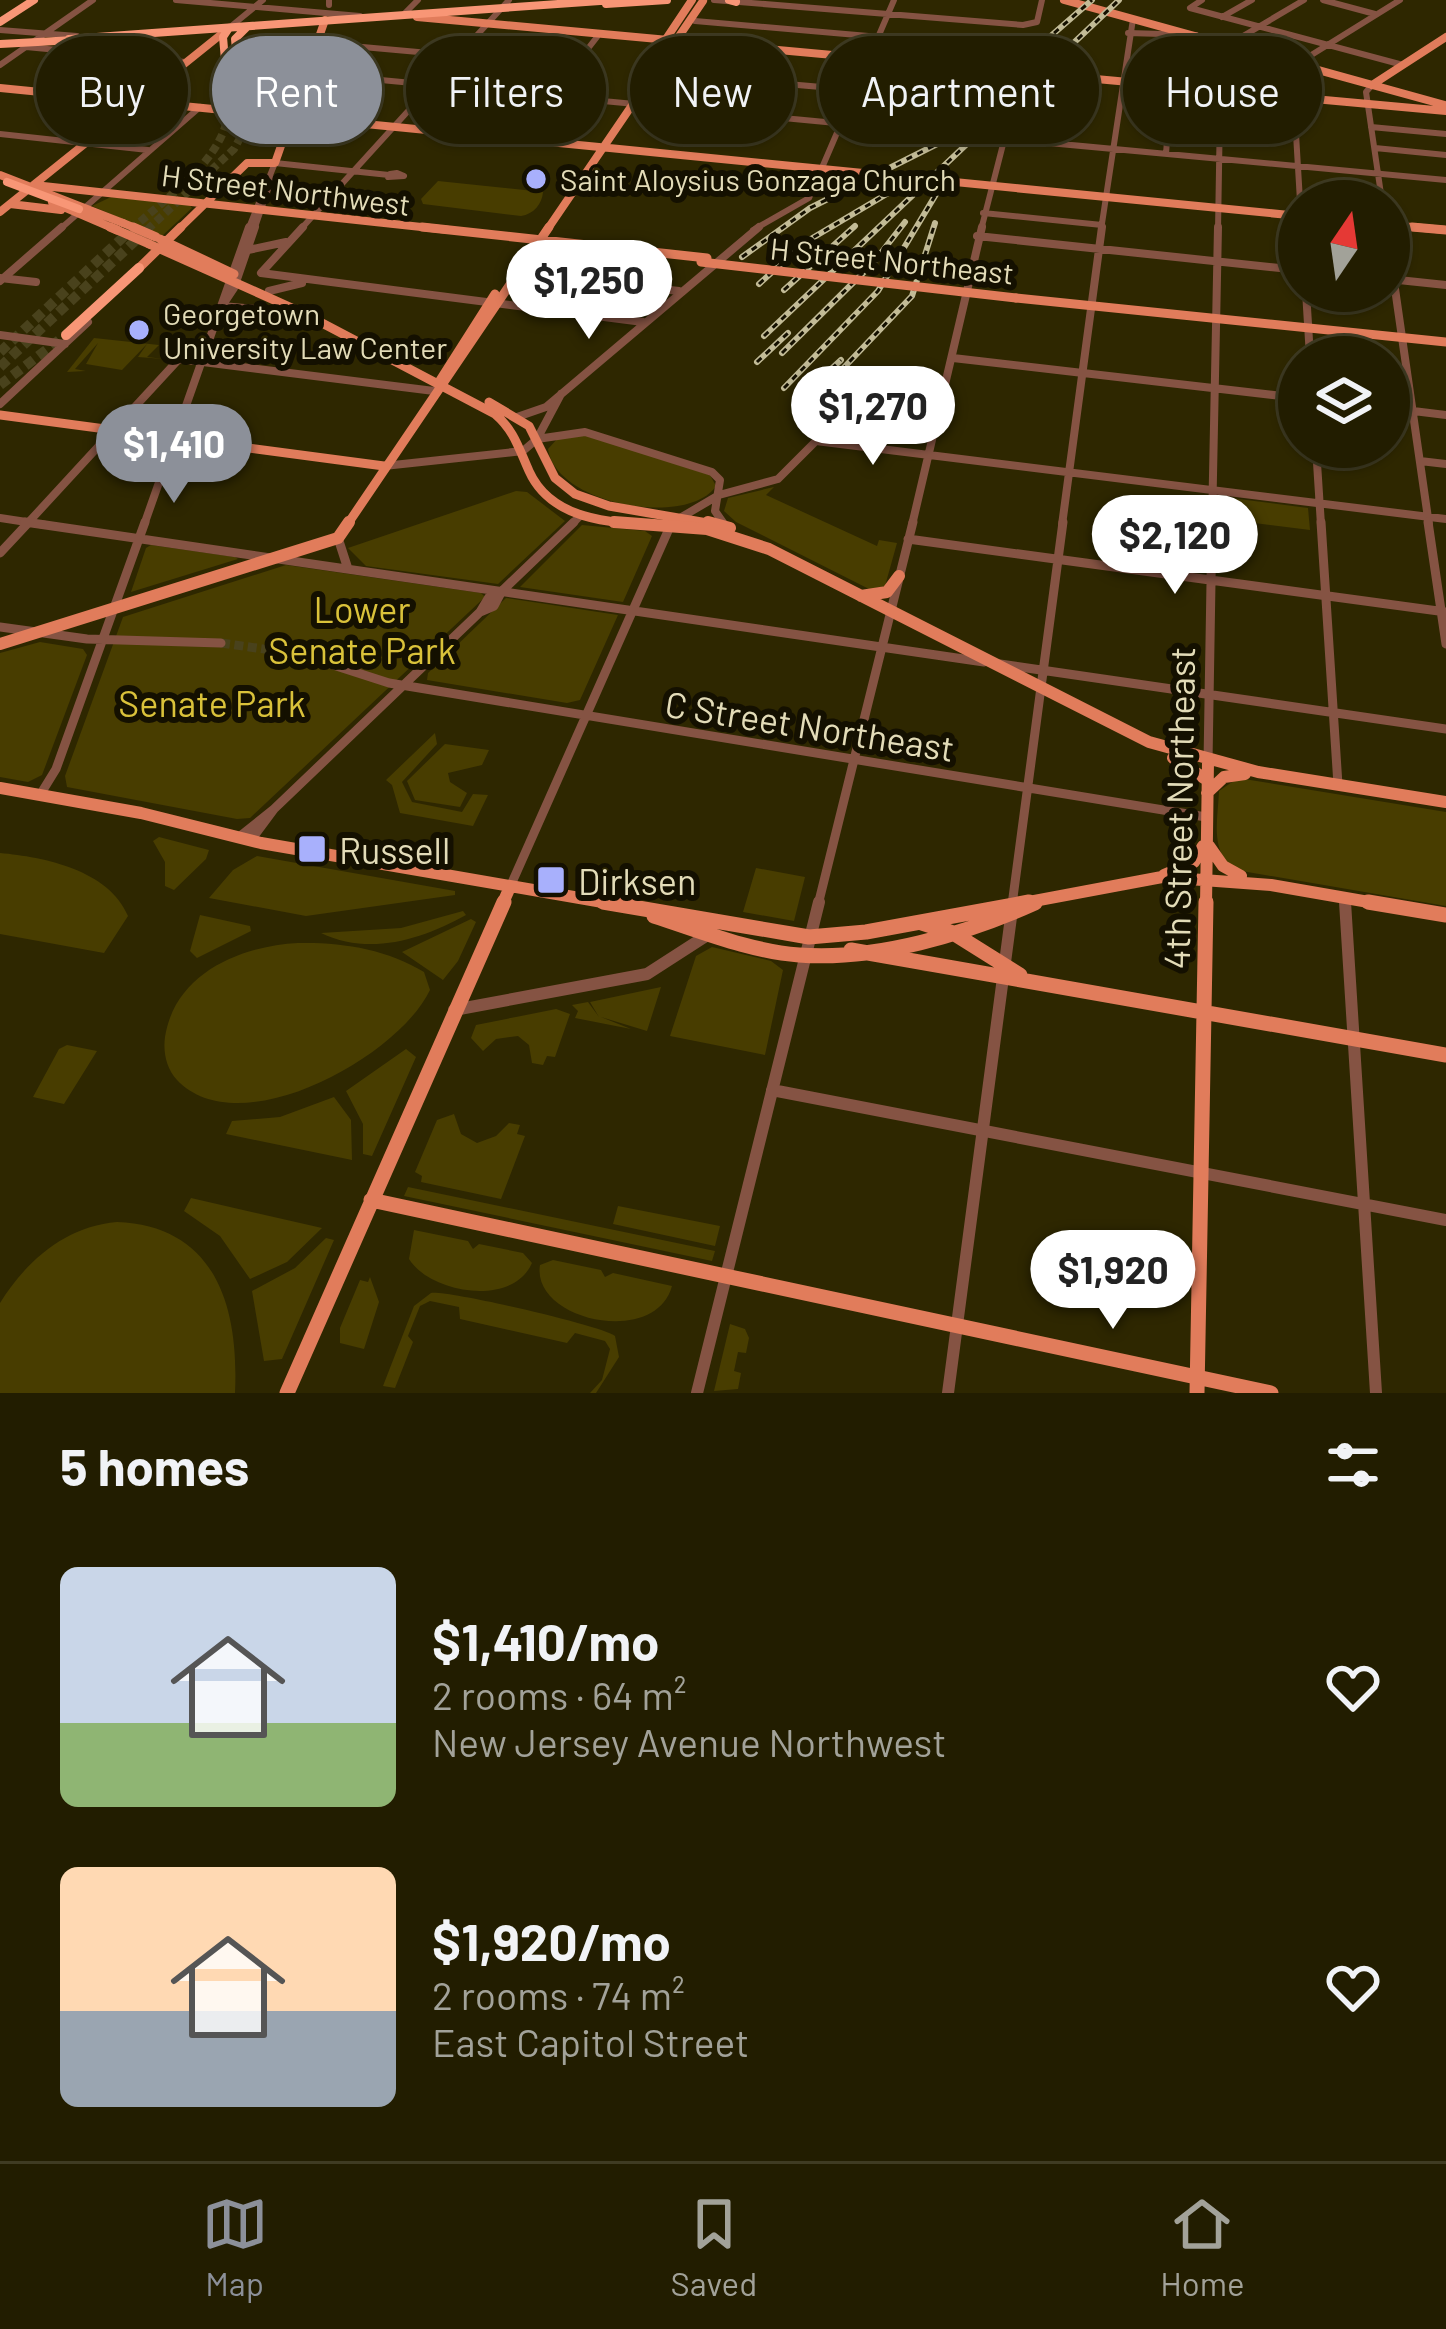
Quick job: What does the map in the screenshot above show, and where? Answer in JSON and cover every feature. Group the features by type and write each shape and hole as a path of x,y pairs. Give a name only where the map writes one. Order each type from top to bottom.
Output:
{"highway":[{"path":"0,26 34,0"},
{"path":"327,9 371,17 614,0"},
{"path":"112,36 294,24 327,9 417,17 503,6 667,0"},
{"path":"238,36 250,26"},
{"path":"104,36 230,28"},
{"path":"223,36 230,28"},
{"path":"0,44 36,43"},
{"path":"2,177 80,210"},
{"path":"66,339 139,268"}],"main road":[{"path":"1066,0 1199,36"},
{"path":"679,36 695,21 699,1"},
{"path":"676,36 699,1"},
{"path":"417,17 587,36"},
{"path":"188,60 230,28"},
{"path":"1372,85 1446,37"},
{"path":"1322,71 1446,108"},
{"path":"1099,80 1123,82"},
{"path":"0,88 36,91"},
{"path":"1322,100 1446,108"},
{"path":"0,644 338,538 437,382 630,103"},
{"path":"188,106 212,109"},
{"path":"382,126 1278,214"},
{"path":"0,212 5,203 84,144"},
{"path":"139,268 157,243 248,162 274,163 281,144"},
{"name":"H Street Northwest","path":"30,188 537,242"},
{"path":"5,203 80,210 120,226 437,382 505,421 516,432 528,478 548,497 581,515 718,532 769,550"},
{"path":"1410,227 1446,230"},
{"name":"H Street Northeast","path":"537,242 1393,336"},
{"path":"233,278 268,291 302,313"},
{"name":"H Street Northeast","path":"1410,338 1446,342"},
{"path":"437,382 517,417 537,439 544,464"},
{"path":"0,415 384,466"},
{"path":"523,451 595,502 681,514 728,527 1149,742 1208,762 1270,775 1442,803"},
{"path":"860,596 887,592 899,576"},
{"path":"1149,742 1207,786 1227,776 1270,775"},
{"name":"4th Street Northeast","path":"1197,1385 1208,762"},
{"path":"0,788 245,839 809,937 1012,907 1162,877 1271,885 1446,913"},
{"path":"1162,877 1194,862 1206,839 1226,868 1271,885"},
{"path":"287,1393 510,887"},
{"path":"630,908 754,948 804,956 953,933 1012,907"},
{"path":"916,922 953,933 1004,971"},
{"path":"851,950 1004,971 1043,983 1446,1054"},
{"path":"371,1200 957,1325 1197,1385 1271,1393"}],"street":[{"path":"0,65 93,0"},
{"path":"176,0 327,9"},
{"path":"230,28 263,0"},
{"path":"403,15 418,0"},
{"path":"880,36 894,0"},
{"path":"699,1 1034,24 1042,0"},
{"path":"1202,0 1190,8 1403,65"},
{"path":"1222,17 1252,0"},
{"path":"1241,36 1304,0"},
{"path":"1323,0 1378,14"},
{"path":"1322,47 1400,0"},
{"path":"476,36 503,6"},
{"path":"308,11 327,9"},
{"path":"948,1393 1120,82 1133,19"},
{"path":"695,21 868,36"},
{"path":"0,26 74,36"},
{"path":"1128,33 1196,35"},
{"path":"29,44 36,45"},
{"path":"1372,85 1366,92 1379,180"},
{"path":"606,101 630,103"},
{"path":"1,279 200,107"},
{"path":"406,113 273,257 261,272 265,276 643,322"},
{"path":"1371,127 1446,134"},
{"path":"0,134 36,138"},
{"path":"94,144 151,150"},
{"path":"517,417 539,412 752,231 809,198 833,144"},
{"path":"697,1393 953,358 999,144"},
{"path":"1059,144 1446,180"},
{"path":"1166,154 1167,144"},
{"name":"4th Street Northeast","path":"1208,762 1219,144"},
{"path":"1297,144 1299,180"},
{"path":"1375,148 1446,155"},
{"path":"40,795 56,770 274,163 389,175"},
{"path":"233,278 248,250 257,211"},
{"path":"983,213 1102,225"},
{"path":"977,236 1278,268"},
{"path":"248,250 286,242"},
{"path":"251,270 273,257"},
{"path":"515,272 680,291"},
{"path":"1,279 36,282"},
{"path":"1410,281 1446,285"},
{"path":"268,291 308,282"},
{"path":"222,306 302,313"},
{"path":"1308,312 1309,336"},
{"path":"0,335 66,339"},
{"path":"0,404 66,339"},
{"path":"0,553 179,358 437,382"},
{"path":"953,358 1278,396"},
{"path":"384,466 523,451 537,439 562,394"},
{"path":"1410,396 1440,564 1446,644"},
{"path":"1412,411 1446,415"},
{"path":"537,439 575,430 712,472 718,476 720,491 715,511 728,527"},
{"path":"510,887 668,525 720,491 778,479 818,440 1446,519"},
{"path":"1420,461 1446,464"},
{"path":"1317,468 1338,785"},
{"path":"528,478 555,478"},
{"path":"245,839 480,613 494,606 502,591 581,515"},
{"path":"0,518 1446,729"},
{"path":"338,538 348,568"},
{"path":"908,539 1444,611"},
{"path":"0,627 102,640 221,643"},
{"name":"C Street Northeast","path":"299,654 405,686 1207,817"},
{"path":"1345,897 1376,1393"},
{"path":"454,1010 647,974 709,934"},
{"path":"772,1090 1446,1220"}],"green space":[{"path":"438,181 543,192 536,208 521,216 423,204 421,199"},
{"path":"111,197 192,208 162,236 92,206"},
{"path":"94,338 159,345 147,357 164,359 138,357 147,344 122,370 86,364 98,343 75,369 86,371 67,372"},
{"path":"587,435 710,475 716,486 701,499 679,506 653,508 597,496 556,468 548,449 558,438"},
{"path":"774,487 766,495 877,546 879,540 897,543 885,586 869,589 736,522 724,511 728,498"},
{"path":"516,491 527,492 565,521 498,584 366,566 348,548"},
{"path":"1223,497 1308,508 1310,530 1222,519"},
{"path":"582,525 645,531 652,536 623,602 520,587"},
{"path":"151,545 235,557 238,559 131,592"},
{"name":"Senate Park","path":"286,565 485,597 250,818 67,787 65,776 123,617"},
{"path":"506,598 618,615 580,700 567,703 427,680 428,673"},
{"path":"40,642 83,649 87,655 42,775 28,782 0,777 0,653"},
{"path":"435,733 437,744 402,782 412,802 462,812 473,794 488,795 473,826 400,813 386,780"},
{"path":"445,744 489,750 482,765 448,773 450,782 467,793 460,807 415,800 407,781"},
{"path":"1238,778 1446,812 1446,906 1236,870 1218,845 1217,824 1219,791"},
{"path":"159,837 209,850 206,859 174,890 165,886 165,862 153,841"},
{"path":"0,853 55,863 106,887 128,916 104,953 0,934"},
{"path":"257,856 455,891 455,895 306,916 209,898 233,870"},
{"path":"756,868 805,877 794,921 743,912"},
{"path":"463,911 466,915 449,924 395,942 358,943 321,933 401,928"},
{"path":"200,915 250,926 251,931 197,958 190,951"},
{"path":"471,919 476,922 458,961 443,980 402,952"},
{"path":"298,943 379,952 424,972 430,990 413,1016 353,1065 277,1098 239,1103 205,1098 177,1080 164,1043 171,1015 196,980 234,957"},
{"path":"712,947 771,961 783,970 765,1055 670,1036 696,956"},
{"path":"661,987 647,1031 601,1017 631,1029 575,1018 578,1011 572,1005 588,1002 599,1017 590,1002"},
{"path":"556,1009 570,1014 555,1057 547,1056 543,1065 532,1063 529,1045 518,1036 496,1039 483,1051 471,1038 476,1025"},
{"path":"67,1045 97,1051 64,1104 33,1097 59,1049"},
{"path":"406,1049 416,1057 372,1156 363,1154 363,1124 346,1091"},
{"path":"334,1097 351,1120 352,1160 226,1134 232,1121 280,1117"},
{"path":"454,1114 461,1134 477,1143 496,1136 509,1123 520,1125 517,1134 525,1136 501,1199 421,1182 422,1176 415,1172 437,1120"},
{"path":"408,1187 715,1251 712,1261 404,1196"},
{"path":"191,1198 322,1228 287,1262 250,1279 220,1236 184,1211"},
{"path":"618,1206 720,1226 715,1246 613,1224"},
{"path":"117,1222 151,1227 178,1238 215,1277 232,1331 235,1393 0,1393 0,1303 10,1288 64,1238"},
{"path":"414,1230 468,1241 473,1249 479,1244 523,1253 532,1263 508,1286 472,1291 453,1287 435,1281 409,1259"},
{"path":"326,1238 334,1240 282,1359 264,1361 252,1291 295,1268"},
{"path":"553,1260 601,1270 605,1277 613,1273 672,1286 661,1305 643,1317 596,1319 554,1300 542,1284 540,1265"},
{"path":"370,1277 379,1302 364,1349 340,1343 340,1328 360,1280 368,1282"},
{"path":"431,1293 494,1303 604,1331 615,1336 619,1357 596,1393 590,1393 602,1380 610,1349 605,1341 575,1333 567,1343 460,1319 459,1307 430,1301 420,1306 408,1336 413,1342 395,1388 383,1386 414,1306"},
{"path":"730,1324 745,1329 749,1338 746,1353 738,1352 734,1371 741,1373 738,1389 714,1391"}],"tunnel":[{"path":"131,230 177,190 217,144"},
{"path":"147,230 237,144"},
{"path":"0,352 134,227"},
{"path":"0,367 150,227"},
{"path":"0,385 66,335"},
{"path":"221,643 299,654"}],"railway":[{"path":"1051,36 1092,0"},
{"path":"764,336 1119,0"},
{"path":"742,257 810,208 937,144"},
{"path":"759,284 804,243 912,179"},
{"path":"784,388 878,291 944,181"},
{"path":"782,353 874,262 905,222"},
{"path":"833,379 912,296 935,223"},
{"path":"784,290 855,226"},
{"path":"757,362 788,333"},
{"path":"805,393 841,360"}],"place":[{"name":"Saint Aloysius Gonzaga Church","path":"536,179"},
{"name":"Georgetown University Law Center","path":"139,330"},
{"name":"Russell","path":"312,849"},
{"name":"Dirksen","path":"551,880"}],"park label":[{"name":"Lower Senate Park","path":"362,628"}]}
